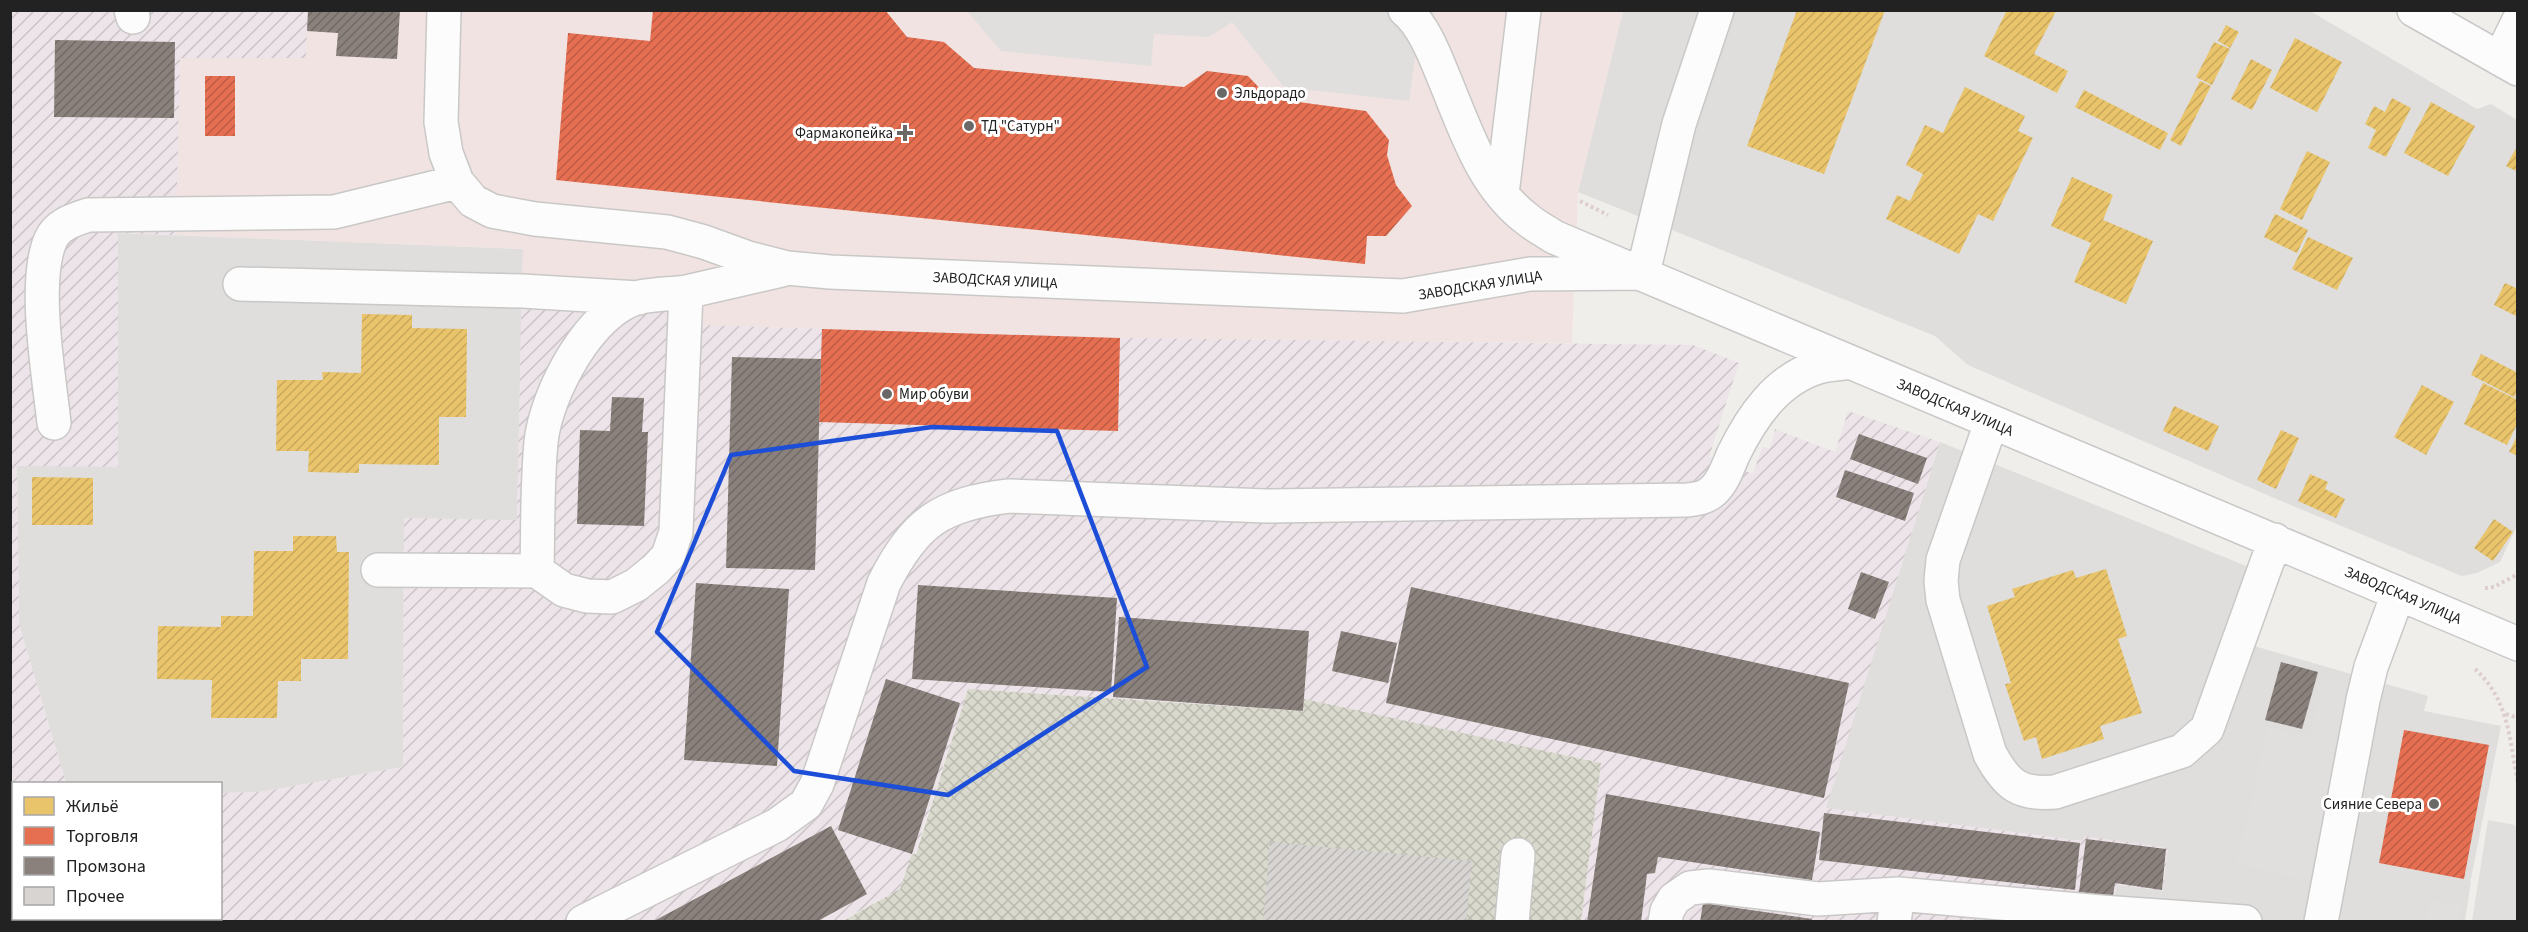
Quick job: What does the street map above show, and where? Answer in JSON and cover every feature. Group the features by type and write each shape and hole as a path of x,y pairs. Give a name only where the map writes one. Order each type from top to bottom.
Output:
{"street":[{"path":"54,423 42,297 45,260 52,238 67,222 88,215 334,212 457,182 446,153 441,122 444,10"},
{"path":"1405,10 1423,34 1435,56 1478,160 1502,194 1526,219 1554,237 1643,273 1679,124 1717,10"},
{"path":"1502,194 1524,10"},
{"path":"2414,10 2509,64 2517,22"},
{"name":"ЗАВОДСКАЯ УЛИЦА","path":"457,182 473,201 492,211 536,219 667,232 787,268 830,272 1403,297 1530,274 1643,273 1991,423 2275,540 2517,644"},
{"path":"240,284 522,291 639,298 686,292 787,268"},
{"path":"378,570 537,571 564,590 587,596 612,597 636,585 656,569 668,556 676,532 686,292"},
{"path":"537,571 541,441 548,407 581,343 595,326 610,312 639,298"},
{"path":"583,921 777,825 806,804 817,784 884,583 900,552 929,522 952,508 977,500 1009,496 1266,506 1687,500 1705,497 1715,490 1756,413 1776,391 1818,366 1850,363"},
{"path":"1991,423 1943,560 1941,581 1943,600 1990,754 2001,774 2019,790 2037,794 2055,792 2182,751 2193,743 2207,729 2275,540"},
{"path":"2321,921 2363,700 2371,667 2398,594"},
{"path":"1512,921 1518,855"},
{"path":"1665,921 1667,911 1674,899 1690,888 1709,886 1896,908 2245,921"}],"path":[{"path":"2469,663 2489,685 2506,714 2517,783"},
{"path":"2506,714 2517,718"}],"highlighted area":[{"path":"932,427 1057,431 1147,667 948,795 794,771 657,632 731,455"}],"shaded area":[{"path":"11,11 308,11 306,58 180,58 176,235 118,233 118,467 17,466 19,624 66,782 12,782 12,873"},
{"path":"308,11 1623,11 1578,192 1572,343 1120,338 699,325 522,278 523,249 176,235 180,57 306,58"},
{"path":"967,11 1435,11 1415,58 1409,101 1284,87 1232,22 1209,37 1154,34 1151,66 1001,51"},
{"path":"1623,11 2310,11 2477,109 2491,104 2517,120 2517,526 2500,562 2477,573 2462,576 2274,498 1968,365 1935,336 1578,192"},
{"path":"118,233 523,249 517,521 404,518 403,767 260,792 222,793 222,782 66,782 19,624 17,466 118,466"},
{"path":"522,278 682,286 699,325 1120,338 1693,345 1739,363 1709,457 1753,474 1762,447 1770,448 1775,429 1835,452 1848,411 1940,442 1826,808 2082,841 2085,836 2168,848 2163,891 2117,885 2114,898 2081,894 2078,921 1581,921 1601,763 1305,700 1304,711 968,689 915,854 912,855 900,889 841,921 42,922 41,920 222,920 222,793 260,792 403,767 404,518 517,520"},
{"path":"1940,442 2276,578 2254,646 2428,696 2424,711 2501,726 2469,880 2471,881 2465,921 2078,921 2081,894 2114,898 2083,841 1825,808"},
{"path":"2324,676 2356,684 2309,881 2236,864 2268,728 2309,738"},
{"path":"968,689 1304,711 1304,699 1601,763 1581,921 841,922 900,889 912,854 916,854"},
{"path":"2488,820 2515,825 2517,921 2472,921"},
{"path":"2430,900 2462,905 2459,921 2427,921"}],"water":[{"path":"11,871 12,920 42,921 11,921"}],"building: Жильё":[{"path":"1797,10 1885,10 1824,174 1747,146"},
{"path":"2007,10 2056,11 2034,54 2068,71 2057,93 1984,56"},
{"path":"2226,25 2239,32 2230,48 2218,41"},
{"path":"2295,38 2342,62 2317,112 2270,88"},
{"path":"2214,42 2230,49 2212,85 2196,77"},
{"path":"2251,59 2272,70 2252,110 2231,99"},
{"path":"2200,81 2211,86 2181,146 2170,140"},
{"path":"1965,87 2025,116 2018,131 2033,138 1993,221 1978,214 1959,254 1886,219 1897,195 1910,201 1923,174 1906,165 1925,125 1943,133"},
{"path":"2084,90 2168,133 2160,150 2075,107"},
{"path":"2392,98 2411,108 2386,157 2368,148 2376,130 2365,124 2374,106 2385,112"},
{"path":"2431,102 2475,126 2448,176 2404,153"},
{"path":"2518,145 2518,172 2506,166"},
{"path":"2307,151 2330,162 2302,220 2280,209"},
{"path":"2072,177 2113,195 2103,220 2153,241 2126,304 2074,282 2091,243 2051,226"},
{"path":"2275,214 2308,230 2297,253 2264,237"},
{"path":"2308,237 2353,258 2337,290 2292,269"},
{"path":"2505,283 2518,289 2518,317 2494,305"},
{"path":"362,314 412,315 412,328 467,329 466,417 439,417 439,465 359,464 359,473 308,472 309,451 276,451 277,380 323,380 322,372 361,373"},
{"path":"2481,354 2518,373 2518,391 2514,397 2471,375"},
{"path":"2483,383 2518,400 2518,422 2507,445 2464,424"},
{"path":"2422,385 2454,402 2426,455 2394,437"},
{"path":"2174,406 2219,426 2208,451 2163,431"},
{"path":"2281,430 2299,438 2276,489 2257,480"},
{"path":"2518,434 2518,456 2509,452"},
{"path":"2310,474 2328,482 2325,489 2345,499 2336,518 2298,501"},
{"path":"32,477 93,478 93,525 32,525"},
{"path":"2494,519 2513,532 2493,561 2474,548"},
{"path":"293,536 336,536 337,552 349,552 348,659 301,659 301,681 278,681 277,718 211,718 212,680 157,679 158,626 221,627 221,616 253,616 254,551 293,551"},
{"path":"2106,569 2127,636 2118,639 2142,713 2100,726 2104,739 2042,759 2036,737 2024,741 2005,684 2011,683 1987,606 2015,597 2012,589 2073,570 2076,578"}],"building: Торговля":[{"name":"ТД \"Сатурн\"","path":"653,10 885,10 907,37 944,42 974,68 1184,87 1207,71 1248,76 1269,98 1366,111 1389,140 1387,155 1396,185 1412,206 1386,236 1367,236 1365,264 556,180 568,33 650,41"},
{"path":"205,76 235,76 235,136 205,136"},
{"path":"822,329 1120,338 1118,431 819,422"},
{"name":"Сияние Севера","path":"2404,730 2489,745 2464,879 2379,863"}],"building: Промзона":[{"path":"308,10 400,10 397,59 336,56 338,33 307,31"},
{"path":"55,40 175,42 174,118 54,117"},
{"path":"732,357 821,359 815,570 726,568"},
{"path":"612,397 644,398 642,432 648,432 644,526 577,524 580,430 610,431"},
{"path":"1859,434 1927,458 1918,484 1850,459"},
{"path":"1845,470 1914,493 1905,521 1836,497"},
{"path":"1861,572 1889,582 1875,619 1848,609"},
{"path":"696,583 789,589 777,766 684,760"},
{"path":"918,585 1117,598 1111,692 912,679"},
{"path":"1411,587 1849,683 1824,798 1386,703"},
{"path":"1119,617 1309,631 1303,711 1113,697"},
{"path":"1341,631 1397,643 1388,683 1332,671"},
{"path":"2281,662 2318,672 2302,729 2265,720"},
{"path":"886,679 960,703 912,854 838,830"},
{"path":"1606,794 1820,832 1812,880 1658,857 1655,873 1647,874 1641,922 1587,922"},
{"path":"1824,813 2080,843 2075,890 1819,860"},
{"path":"831,826 867,894 816,922 652,922"},
{"path":"2086,839 2166,849 2162,890 2115,883 2113,896 2079,892"},
{"path":"1703,903 1812,919 1811,922 1700,922"}],"building: Прочее":[{"path":"1270,842 1472,861 1466,922 1263,922"}],"place":[{"name":"Эльдорадо","path":"1222,93"},
{"name":"ТД \"Сатурн\"","path":"969,126"},
{"name":"Фармакопейка","path":"905,133"},
{"name":"Мир обуви","path":"887,394"},
{"name":"Сияние Севера","path":"2434,804"}]}
